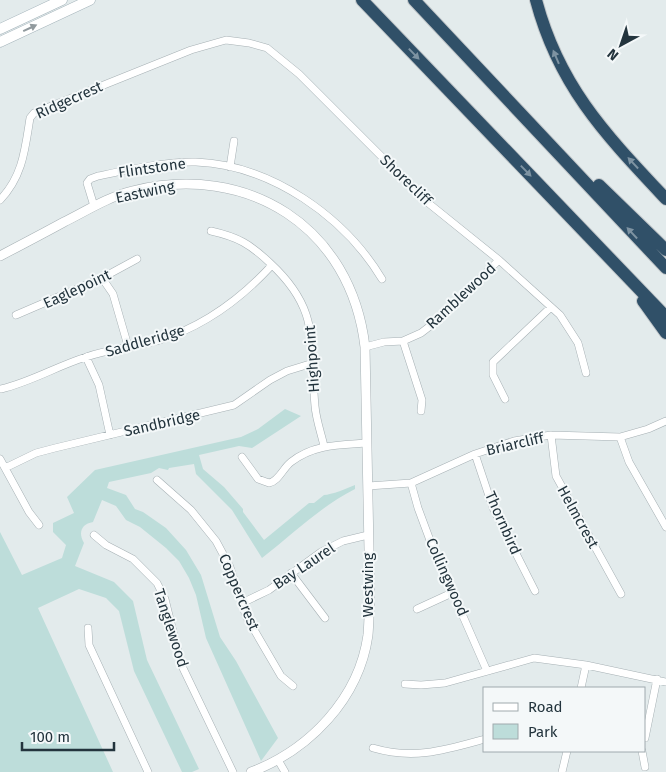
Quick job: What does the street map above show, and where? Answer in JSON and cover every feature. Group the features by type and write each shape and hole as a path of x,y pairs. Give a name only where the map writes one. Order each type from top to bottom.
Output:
{"highway":[{"path":"363,0 666,318"},
{"path":"414,0 666,268"},
{"path":"536,0 547,35 561,69 577,97 598,125 666,199"},
{"path":"461,51 666,250"},
{"path":"630,279 654,318 666,333"}],"main road":[{"path":"0,29 62,0"},
{"path":"0,42 90,0"}],"street":[{"name":"Shorecliff","path":"191,50 226,40 249,43 267,48 299,74 427,202 499,260 560,315 578,343 586,373"},
{"name":"Ridgecrest","path":"0,200 15,180 22,165 31,115 191,50"},
{"path":"230,167 234,141"},
{"name":"Flintstone","path":"94,206 86,182 98,176 196,162 230,167 266,178 303,197 372,262 382,280"},
{"name":"Eastwing","path":"0,256 94,206 131,191 164,185 188,184 234,190 284,211 300,221 320,241 338,264 354,297 363,328 365,347"},
{"name":"Highpoint","path":"211,231 240,238 272,265 288,280 308,315 313,338 315,407 324,446"},
{"name":"Eaglepoint","path":"16,315 102,278 137,259"},
{"name":"Ramblewood","path":"365,347 384,342 404,341 421,333 438,320 499,260"},
{"name":"Saddleridge","path":"1,389 22,385 86,357 155,341 199,324 239,298 272,265"},
{"path":"102,278 113,294 128,346"},
{"path":"505,399 493,376 493,362 550,308"},
{"path":"404,341 422,400 421,411"},
{"name":"Westwing","path":"251,772 278,760 312,736 330,719 359,667 368,636 370,600 365,347"},
{"path":"86,357 99,385 110,435"},
{"name":"Sandbridge","path":"5,468 36,453 234,405 279,376 313,363"},
{"name":"Briarcliff","path":"368,486 411,483 475,454 514,441 551,435 620,437 648,429 666,420"},
{"name":"Helmcrest","path":"551,435 556,476 621,594"},
{"path":"620,437 629,462 666,527"},
{"path":"242,457 258,479 269,483 276,479 288,464 300,456 324,446 367,443"},
{"name":"Thornbird","path":"475,454 493,508 535,591"},
{"path":"0,459 29,512 39,525"},
{"name":"Coppercrest","path":"158,480 191,510 216,541 230,567 246,616 281,676 293,686"},
{"name":"Collingwood","path":"411,483 431,543 487,671"},
{"name":"Tanglewood","path":"94,535 106,545 133,559 157,583 165,599 181,664 233,772"},
{"name":"Bay Laurel","path":"242,603 269,590 321,552 343,541 368,535"},
{"path":"291,573 325,618"},
{"path":"417,609 454,592"},
{"path":"88,628 90,645 148,772"},
{"path":"405,684 445,684 534,658 586,665 666,682"},
{"path":"581,687 586,665"},
{"path":"646,733 657,679"},
{"path":"373,748 390,753 423,755 483,740"},
{"path":"562,772 567,752"},
{"path":"642,752 645,767"},
{"path":"278,760 285,772"}],"green space":[{"path":"285,409 301,416 252,448 239,446 199,455 203,469 224,487 243,509 243,512 264,540 309,503 314,503 324,495 355,485 355,489 319,512 262,558 232,510 196,474 194,464 169,468 168,470 159,468 151,473 109,482 107,488 126,495 135,509 143,512 166,528 186,550 201,575 220,637 236,661 278,738 261,761 206,638 196,595 179,561 140,527 126,520 116,506 102,500 93,522 83,527 81,536 84,543 75,566 114,582 133,601 147,660 199,769 192,772 182,772 134,671 119,611 106,598 79,589 38,608 113,772 0,772 0,532 22,575 62,558 66,545 53,532 53,523 74,513 67,497 95,470 241,437 258,429"}]}
